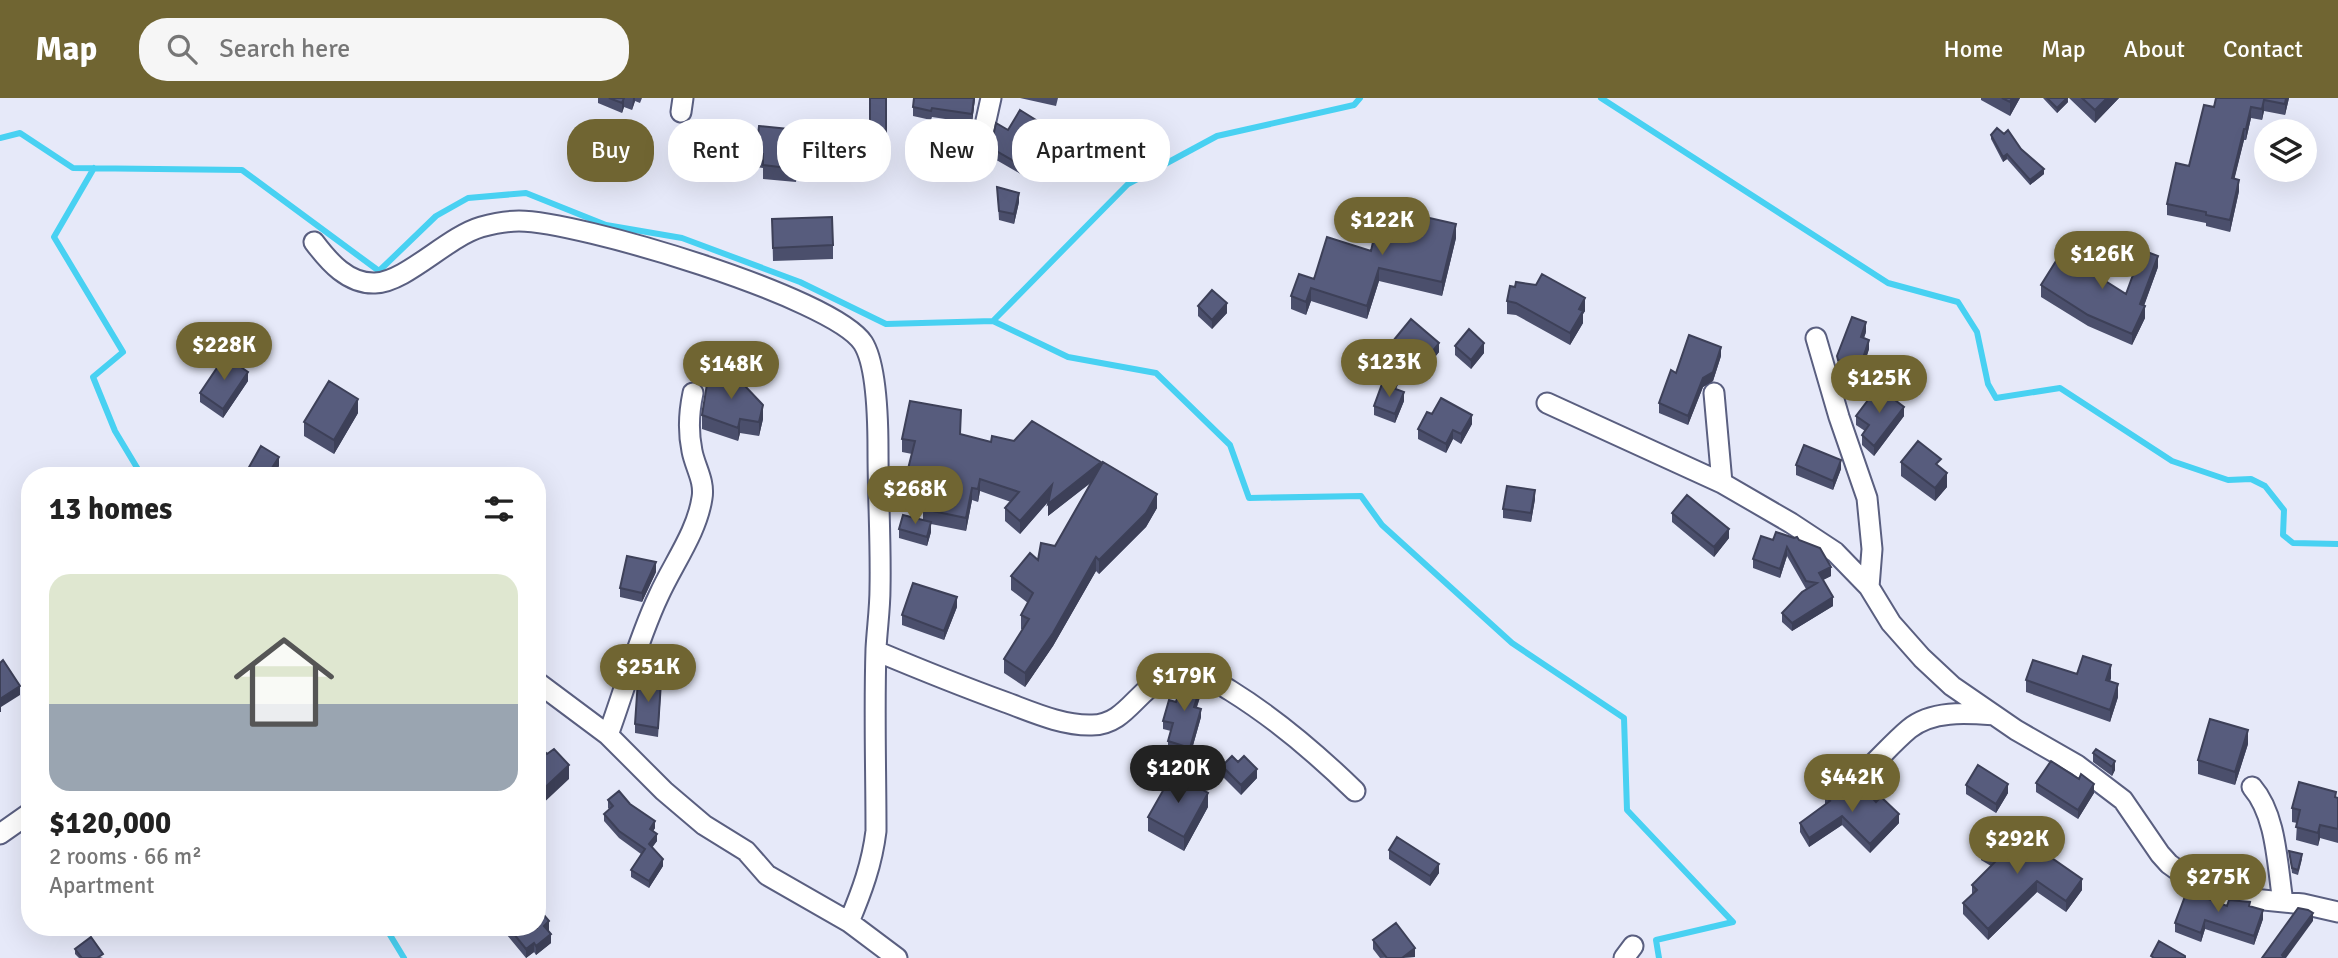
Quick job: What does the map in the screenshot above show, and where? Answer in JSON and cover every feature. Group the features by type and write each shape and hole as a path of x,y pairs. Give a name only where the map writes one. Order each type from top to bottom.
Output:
{"street":[{"path":"986,119 991,98"},
{"path":"314,242 333,264 353,279 371,284 383,283 397,277 441,247 480,228 518,220 548,224 598,234 686,259 832,318 863,344 873,383 879,427 880,590 876,651 876,831 873,859 865,886 849,922"},
{"path":"1816,338 1867,498 1872,549 1869,587"},
{"path":"608,735 657,597 700,509 702,482 690,439 690,411 694,393"},
{"path":"1714,393 1722,483"},
{"path":"1547,403 1722,483 1835,552 1869,587 1891,623 1952,686 2016,730 2077,765 2123,800 2160,854 2194,882 2224,896 2283,902 2338,912"},
{"path":"876,651 950,682 1028,710 1064,721 1091,725 1104,724 1118,718 1161,679 1185,673 1199,673 1262,712 1314,752 1355,791"},
{"path":"546,689 608,735 664,791 704,825 746,851 767,875 849,922 897,958"},
{"path":"1874,763 1911,727 1920,723 1938,716 1963,713 1996,715"},
{"path":"2252,787 2262,799 2269,820 2283,902"},
{"path":"0,834 21,819"}],"building":[{"path":"609,98 624,98 622,103"},
{"path":"870,98 886,98 886,119 870,119"},
{"path":"914,98 974,98 972,114 913,107"},
{"path":"2047,98 2067,98 2057,108"},
{"path":"2082,98 2107,98 2095,110"},
{"path":"2216,98 2286,98 2285,104 2264,100 2262,109 2251,107 2232,178 2239,180 2230,220 2167,204 2176,163 2189,166 2204,105 2214,107"},
{"path":"1020,110 1034,119 1015,119"},
{"path":"1012,123 1012,160 998,152 998,124 1008,130"},
{"path":"763,126 777,128 777,167 763,165"},
{"path":"1997,128 2004,134 2008,130 2021,149 2044,169 2030,180 2007,154 2003,157 1991,135"},
{"path":"997,187 1019,193 1014,214 999,211"},
{"path":"1381,207 1456,224 1442,282 1379,268 1367,306 1311,288 1306,302 1291,296 1299,274 1314,279 1327,237 1371,251"},
{"path":"832,217 833,245 773,248 772,219"},
{"path":"2142,250 2158,256 2140,304 2145,306 2132,334 2088,315 2041,285 2061,253 2126,294"},
{"path":"1542,274 1585,298 1579,309 1583,311 1570,333 1516,303 1507,301 1510,286 1515,287 1516,282 1536,285"},
{"path":"1212,290 1227,303 1212,320 1198,306"},
{"path":"1852,317 1866,322 1861,337 1869,340 1860,367 1838,360 1837,356"},
{"path":"1411,319 1439,343 1423,363 1408,350 1396,380 1375,371 1386,345 1389,346"},
{"path":"1469,329 1484,343 1471,360 1455,346"},
{"path":"1689,335 1721,347 1713,372 1703,378 1688,416 1659,403 1671,370 1676,373"},
{"path":"225,356 248,372 223,409 200,393"},
{"path":"722,374 745,378 744,385 763,405 759,422 740,419 738,428 702,415 708,378 722,381"},
{"path":"329,381 358,399 334,440 304,422"},
{"path":"1382,384 1404,392 1395,414 1374,406"},
{"path":"1878,387 1904,407 1874,446 1862,435 1869,425 1856,416"},
{"path":"1441,398 1472,415 1461,434 1453,430 1446,444 1418,429 1427,412 1432,414"},
{"path":"910,401 961,410 960,434 991,442 992,436 1014,441 1032,421 1101,462 1048,504 1052,485 1020,521 1005,508 1019,492 980,479 978,489 972,488 966,518 923,509 930,475 908,469 915,441 902,439"},
{"path":"1918,441 1941,459 1936,464 1947,473 1935,488 1901,462"},
{"path":"1804,445 1841,460 1833,481 1796,465"},
{"path":"261,446 279,457 273,467 249,467"},
{"path":"1103,462 1157,494 1146,513 1099,560 1096,557 1053,633 1025,673 1004,659 1029,619 1021,615 1033,593 1011,576 1030,553 1038,560 1041,543 1055,546"},
{"path":"1507,486 1535,490 1531,513 1503,509"},
{"path":"1687,495 1729,529 1714,547 1672,513"},
{"path":"903,515 931,522 927,537 899,529"},
{"path":"1776,532 1797,537 1820,548 1831,567 1819,573 1833,597 1792,623 1782,613 1802,592 1817,583 1806,581 1787,547 1780,569 1753,559 1761,536 1773,540"},
{"path":"627,556 656,562 642,593 620,588"},
{"path":"913,583 957,597 944,631 902,615"},
{"path":"2083,656 2111,665 2106,680 2118,684 2110,710 2026,680 2033,660 2077,674"},
{"path":"3,660 20,686 0,699 0,663"},
{"path":"1184,676 1203,680 1194,707 1201,709 1190,748 1168,741 1173,723 1163,721 1169,700 1176,702"},
{"path":"638,680 661,682 658,728 635,724"},
{"path":"2210,719 2248,730 2235,772 2198,760"},
{"path":"554,749 569,765 546,787 546,753"},
{"path":"2096,749 2115,761 2112,767 2093,753"},
{"path":"1232,756 1238,762 1244,756 1257,769 1241,785 1222,766"},
{"path":"2051,761 2079,779 2081,774 2094,784 2078,810 2036,783"},
{"path":"1978,765 2008,784 1996,804 1966,785"},
{"path":"1173,773 1208,793 1184,837 1148,817"},
{"path":"2299,782 2336,792 2338,829 2320,825 2318,833 2296,827 2300,810 2292,808"},
{"path":"1839,783 1853,797 1863,788 1876,802 1881,797 1899,814 1870,844 1842,816 1809,838 1800,823 1830,801 1825,796"},
{"path":"619,791 630,804 655,821 650,829 657,834 649,844 663,859 649,881 631,870 645,849 619,831 604,814 613,806 608,800"},
{"path":"2025,827 2054,851 2049,856 2082,879 2066,901 2037,881 1988,929 1963,903 1977,890 1972,885 1997,860 1981,849 1991,834 2009,847"},
{"path":"1397,837 1439,864 1430,876 1389,850"},
{"path":"2289,851 2302,854 2298,870 2292,868"},
{"path":"2187,891 2227,906 2229,900 2250,902 2249,906 2263,910 2254,936 2205,920 2201,933 2175,923"},
{"path":"2298,908 2313,913 2282,955 2284,958 2262,958"},
{"path":"1396,923 1415,948 1402,958 1387,958 1373,940"},
{"path":"546,928 551,934 536,946 534,943 526,949 515,936 546,936"},
{"path":"91,937 103,954 97,958 82,958 75,949"},
{"path":"2159,941 2185,958 2154,958 2151,956"}],"waterway":[{"path":"0,138 20,133 73,168 242,170 379,271 436,216 468,198 526,193 606,225 682,238 800,282 886,324 993,321 1128,184 1217,136 1354,105 1360,98"},
{"path":"1601,98 1888,283 1958,302 1977,332 1988,384 1996,398 2060,388 2172,461 2228,480 2251,479 2265,486 2284,510 2283,535 2293,543 2338,544"},
{"path":"94,168 54,237 123,352 93,377 115,431 137,467"},
{"path":"993,321 1068,357 1156,373 1230,445 1249,498 1361,496 1382,525 1512,643 1624,718 1627,810 1733,922 1656,940 1659,958"},
{"path":"391,936 404,958"}]}
